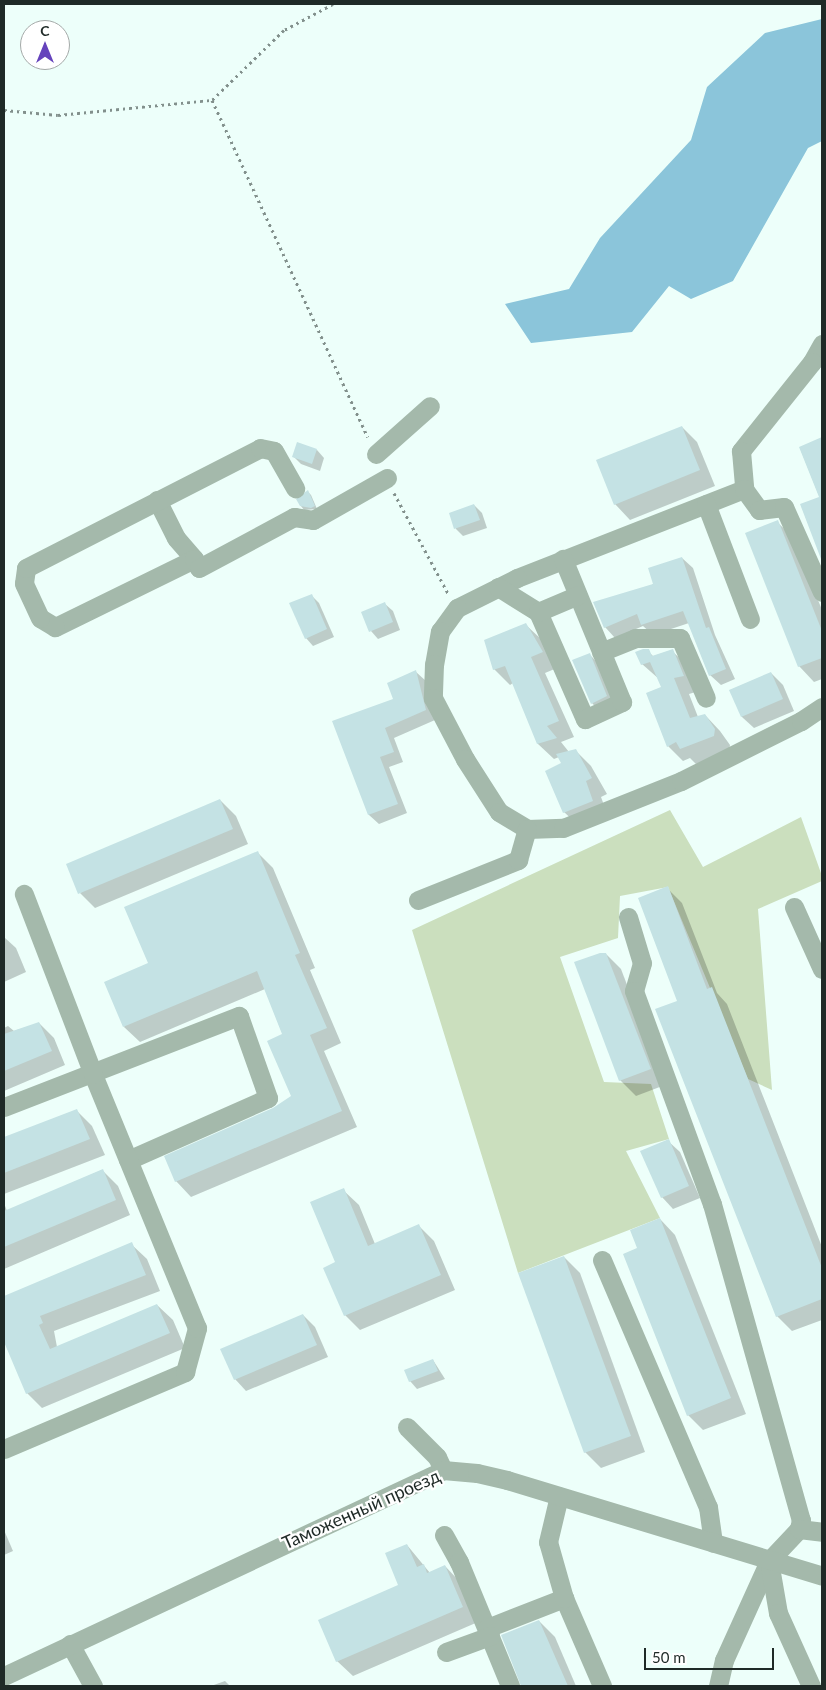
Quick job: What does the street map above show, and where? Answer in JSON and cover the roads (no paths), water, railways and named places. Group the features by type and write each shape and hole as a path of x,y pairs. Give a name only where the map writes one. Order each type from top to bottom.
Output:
{"street":[{"path":"822,344 817,364 741,451 744,489 758,510 784,507 822,592"},
{"path":"376,454 430,406"},
{"path":"194,559 55,628 40,618 24,583 26,568 260,448 274,451 295,488"},
{"path":"157,500 176,538 194,559 199,568 294,517 313,520 387,478"},
{"path":"744,489 563,559 498,587 457,608 440,631 434,664 433,698 464,759 499,812 527,829 563,828 681,781 800,721 822,707"},
{"path":"706,504 750,619"},
{"path":"498,587 538,612 585,719 622,702 563,559"},
{"path":"538,612 578,595"},
{"path":"601,652 635,638 680,638 706,698"},
{"path":"418,900 518,860 527,829"},
{"path":"4,1449 185,1372 197,1328 93,1074 24,894"},
{"path":"794,907 822,969"},
{"path":"628,917 642,963 634,991 712,1204 801,1520 799,1529 770,1561 724,1660 718,1686"},
{"path":"4,1107 239,1016 268,1098 128,1160"},
{"path":"602,1260 708,1507 713,1543"},
{"path":"408,1427 437,1456 443,1470"},
{"name":"Таможенный проезд","path":"4,1676 443,1470 476,1473 559,1496 822,1576"},
{"path":"559,1496 548,1542 564,1598 602,1686"},
{"path":"799,1529 822,1532"},
{"path":"444,1535 459,1562 510,1686"},
{"path":"770,1561 778,1613 811,1686"},
{"path":"446,1652 564,1598"},
{"path":"70,1644 93,1686"}],"water":[{"path":"822,19 822,141 808,148 733,281 691,299 669,286 632,332 531,343 505,304 569,289 600,238 691,140 707,87 765,33"}]}
